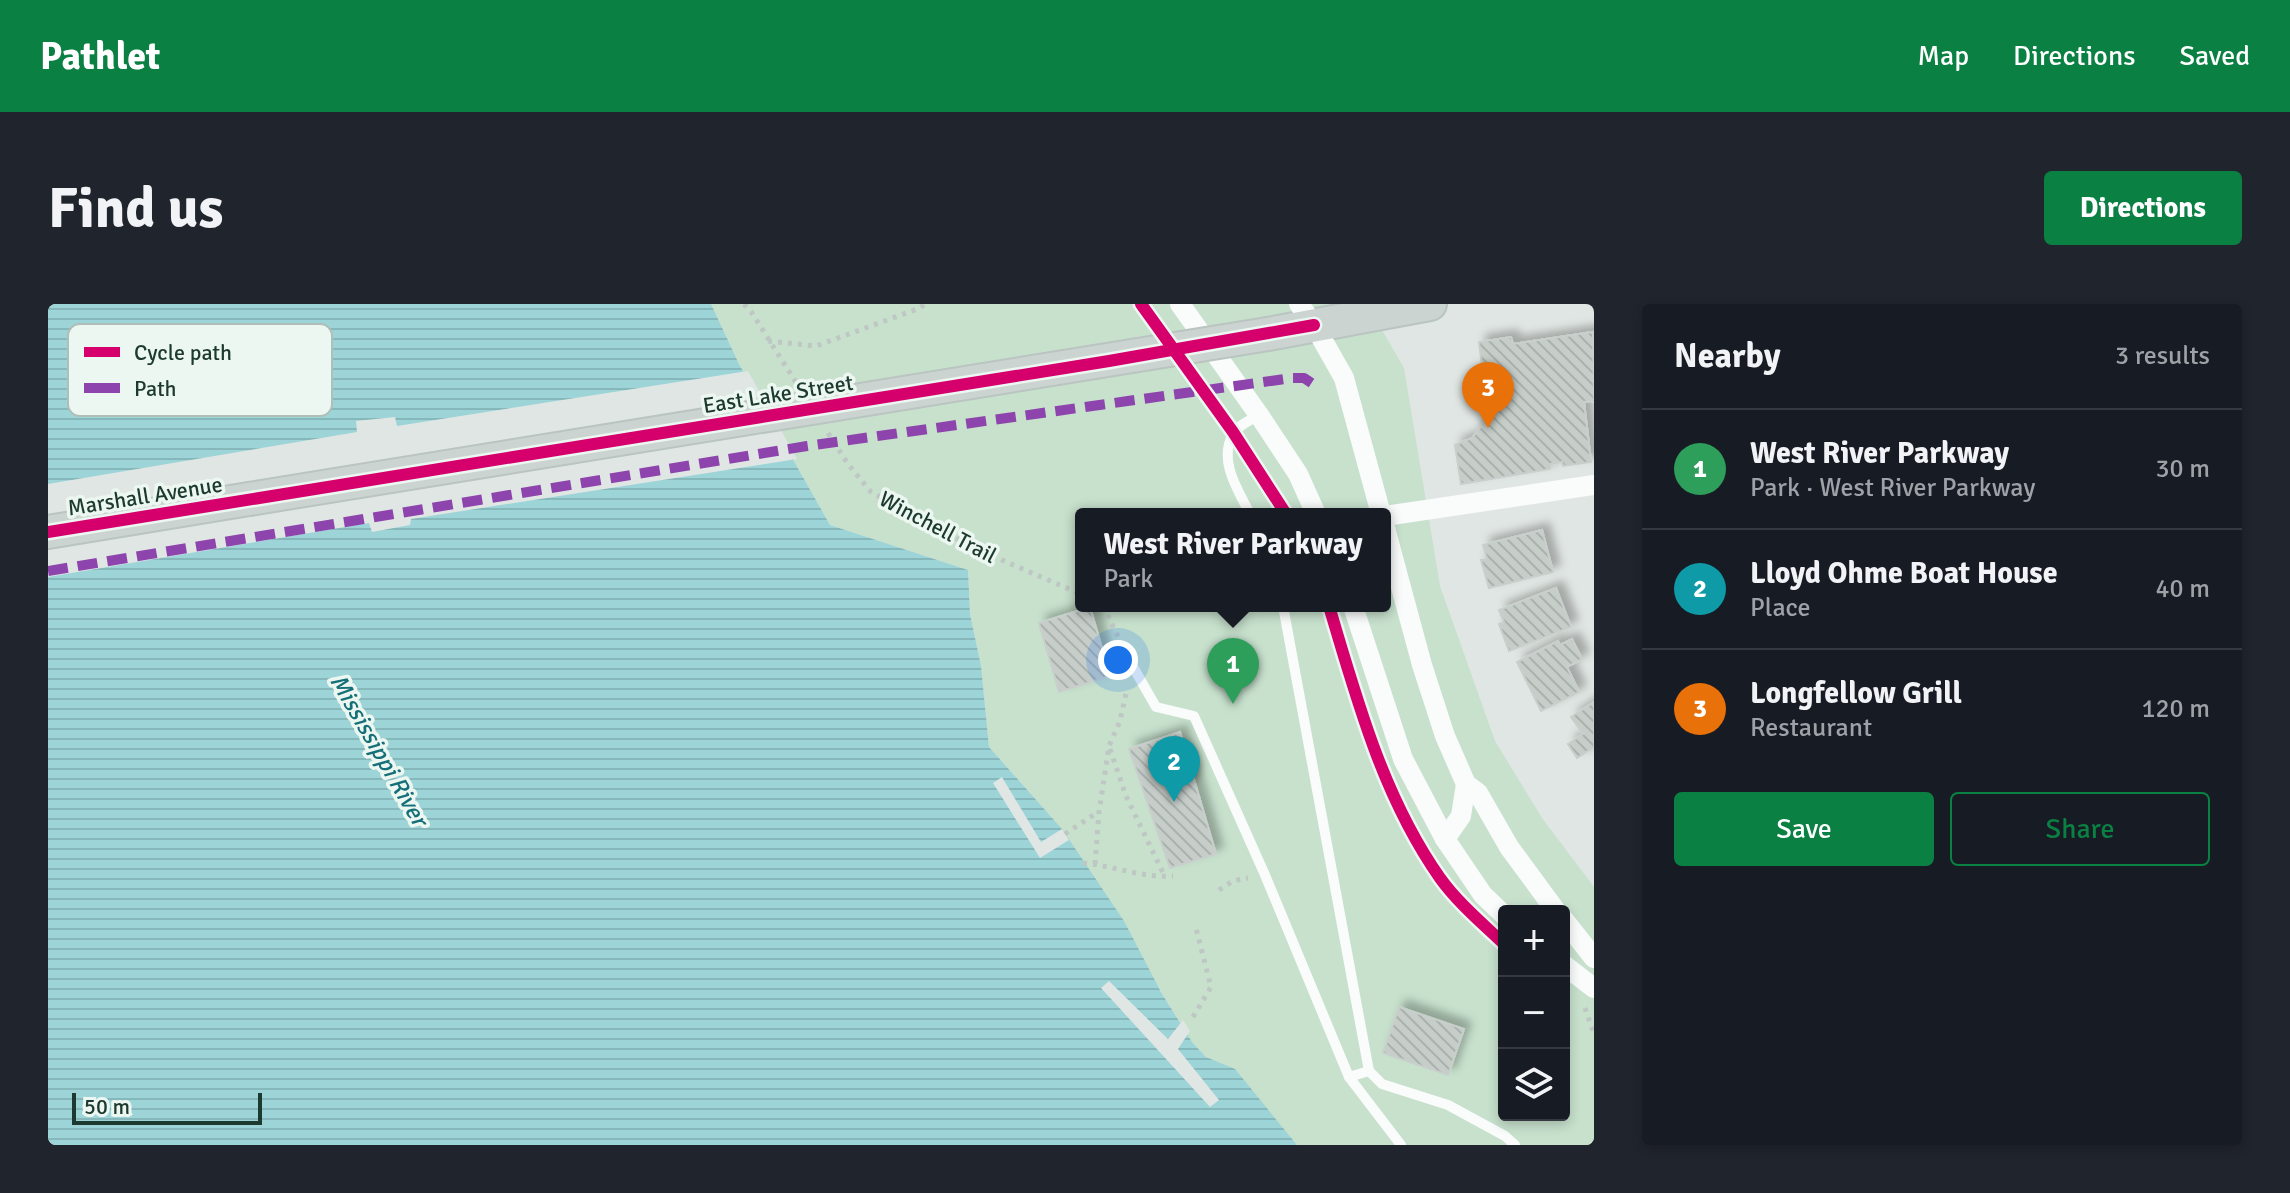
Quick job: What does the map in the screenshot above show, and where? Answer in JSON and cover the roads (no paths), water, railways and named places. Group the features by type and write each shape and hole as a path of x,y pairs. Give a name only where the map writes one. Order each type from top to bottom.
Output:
{"main road":[{"name":"East Lake Street","path":"249,499 1268,334 1307,314 1430,304"},
{"name":"Marshall Avenue","path":"48,532 249,499"}],"street":[{"path":"1180,304 1298,474 1313,508"},
{"path":"1307,314 1344,378 1381,508"},
{"path":"1391,514 1594,485"},
{"path":"1391,550 1445,736 1466,784 1478,793 1509,847 1552,905"},
{"path":"1355,612 1403,759 1445,839 1483,895 1498,909"},
{"path":"1445,839 1461,816 1466,784"},
{"path":"1570,928 1594,958"},
{"path":"1570,970 1594,988"}],"lane":[{"path":"1247,508 1230,473 1227,453 1233,432 1259,415"},
{"path":"1284,612 1369,1071 1382,1084 1448,1105 1505,1136 1515,1145"},
{"path":"1132,665 1156,707 1194,716 1265,875 1349,1077 1401,1145"},
{"path":"1349,1077 1369,1071"}],"water":[{"name":"Mississippi River","path":"48,304 711,304 739,364 830,525 968,570 970,614 981,666 989,747 1062,829 1124,921 1161,992 1192,1042 1206,1057 1235,1069 1297,1145 48,1145"}],"place":[{"name":"Longfellow Grill","path":"1488,428"},
{"name":"West River Parkway","path":"1233,704"},
{"name":"Lloyd Ohme Boat House","path":"1174,802"}]}
